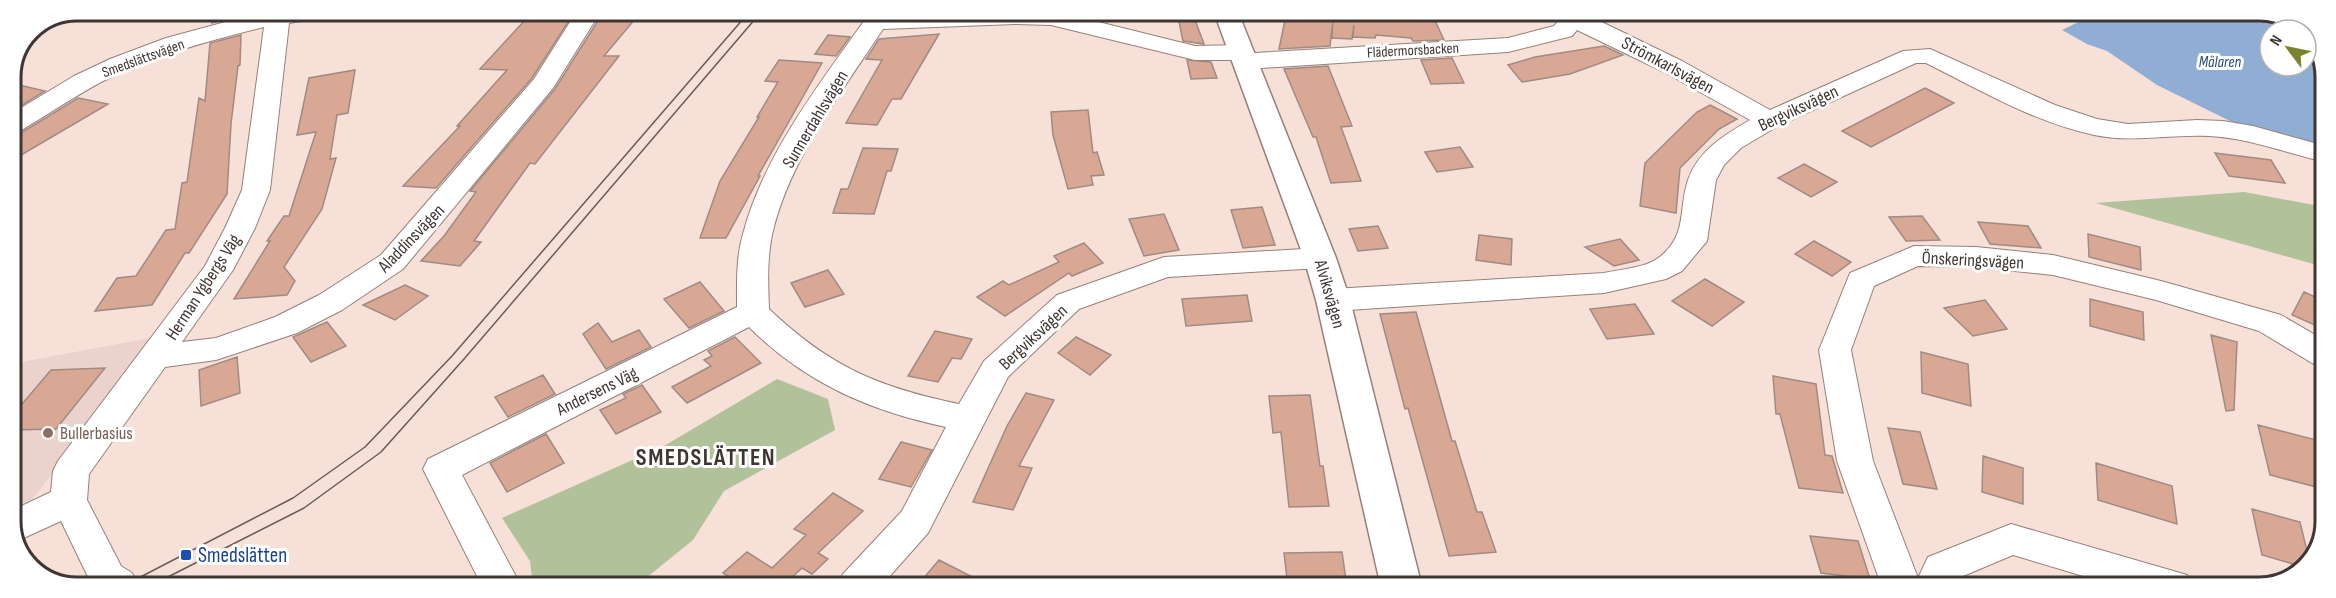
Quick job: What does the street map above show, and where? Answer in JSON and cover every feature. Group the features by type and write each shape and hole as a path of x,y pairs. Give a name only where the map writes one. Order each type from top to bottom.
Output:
{"street":[{"name":"Smedslättsvägen","path":"21,119 94,76 147,54 257,21"},
{"name":"Herman Ygbergs Väg","path":"69,500 71,471 218,270 240,228 256,190 276,21"},
{"name":"Aladdinsvägen","path":"156,357 213,349 253,339 327,306 362,285 392,262 544,83 582,21"},
{"name":"Sunnerdahlsvägen","path":"753,312 752,265 763,215 793,148 876,21"},
{"name":"Flädermorsbacken","path":"1064,21 1195,53 1244,57 1508,45 1563,31 1568,21"},
{"name":"Alviksvägen","path":"1230,21 1320,258 1333,300 1400,577"},
{"name":"Strömkarlsvägen","path":"1581,21 1677,68 1769,120"},
{"name":"Bergviksvägen","path":"1333,300 1604,283 1655,272 1671,264 1692,241 1702,180 1712,161 1731,142 1769,120 1912,56 1930,56 2065,119 2090,126 2118,132 2208,128 2243,132 2315,151"},
{"name":"Önskeringsvägen","path":"1898,577 1855,461 1835,350 1861,280 1914,256 1976,257 2053,265 2161,291 2270,323 2315,350"},
{"name":"Bergviksvägen","path":"865,577 915,522 968,418 996,369 1068,302 1164,267 1320,258"},
{"path":"753,312 776,336 824,372 891,401 968,418"},
{"name":"Andersens Väg","path":"497,577 441,469 753,312"},
{"path":"21,523 69,500 102,577"},
{"path":"1938,577 1942,568 2011,539 2139,577"}],"shaded area":[{"name":"Bullerbasius","path":"161,336 30,502 21,505 21,362"}],"green space":[{"path":"2244,192 2315,205 2315,264 2096,203"},
{"path":"777,379 828,399 835,430 724,491 693,540 647,577 532,577 530,561 502,518 664,446"}],"water":[{"name":"Mälaren","path":"2080,21 2258,21 2258,78 2315,78 2315,146 2234,123 2157,85 2107,51 2087,44 2062,30"}],"building":[{"path":"524,21 569,21 532,78 436,188 403,186 460,126 457,126 507,70 480,69"},
{"path":"598,21 633,21 604,56 619,56 535,164 530,163 474,241 481,242 460,266 421,261 444,236 476,192 470,191 555,89"},
{"path":"1179,21 1195,21 1204,44 1183,41"},
{"path":"1285,21 1333,21 1330,46 1279,49"},
{"path":"1333,21 1435,21 1444,40 1413,41 1411,38 1376,35 1375,38 1353,37 1354,25 1352,39 1332,38"},
{"path":"939,34 901,99 892,99 877,125 846,123 882,60 866,59 879,39"},
{"path":"241,35 240,65 238,66 231,124 227,194 152,305 95,311 117,278 136,276 166,230 175,229 182,183 187,182 199,98 205,101 210,43"},
{"path":"828,35 850,37 836,56 815,54"},
{"path":"1604,46 1623,55 1570,74 1522,82 1508,65 1535,57"},
{"path":"1452,58 1464,83 1431,84 1421,60"},
{"path":"779,60 822,63 726,238 700,238 720,181 778,82 765,81"},
{"path":"1187,60 1211,62 1217,78 1191,79"},
{"path":"1328,66 1352,126 1341,127 1361,181 1331,183 1316,137 1313,137 1284,69"},
{"path":"355,70 348,113 337,115 330,159 336,158 322,209 284,267 295,281 287,295 234,299 270,241 267,241 284,216 289,216 316,132 297,135 309,78"},
{"path":"21,85 45,91 21,106"},
{"path":"1925,88 1954,103 1871,147 1842,131"},
{"path":"78,98 108,104 21,155 21,133"},
{"path":"1710,105 1737,119 1719,129 1680,168 1676,213 1640,206 1645,163 1697,112"},
{"path":"1088,110 1093,153 1097,152 1104,175 1091,176 1093,185 1068,189 1053,135 1051,112"},
{"path":"1460,147 1473,167 1437,172 1425,152"},
{"path":"863,148 898,149 891,171 887,171 874,214 833,213 841,189 848,189"},
{"path":"2215,153 2271,160 2285,183 2229,176"},
{"path":"1804,164 1837,182 1811,197 1778,178"},
{"path":"1262,207 1275,245 1243,248 1231,210"},
{"path":"1164,214 1179,250 1144,256 1129,219"},
{"path":"1922,216 1940,240 1906,241 1889,217"},
{"path":"1978,222 2028,226 2041,248 1990,244"},
{"path":"1378,226 1388,248 1358,251 1349,229"},
{"path":"2088,234 2140,247 2141,270 2089,257"},
{"path":"1479,235 1512,239 1511,265 1476,260"},
{"path":"1620,239 1639,260 1614,266 1585,247"},
{"path":"1814,241 1851,262 1832,276 1795,254"},
{"path":"1084,243 1103,263 1072,276 1069,273 1005,316 977,297 1003,281 1009,285 1059,262 1054,256"},
{"path":"828,270 844,294 805,307 791,283"},
{"path":"1705,279 1744,302 1712,326 1672,301"},
{"path":"700,282 724,311 689,328 664,299"},
{"path":"405,285 428,296 395,320 363,305"},
{"path":"2304,292 2315,297 2315,325 2292,315"},
{"path":"1247,295 1252,321 1186,326 1182,299"},
{"path":"2090,299 2143,312 2144,340 2090,326"},
{"path":"1985,300 2007,329 1973,336 1944,308"},
{"path":"1635,304 1654,334 1607,339 1590,309"},
{"path":"1416,312 1452,441 1455,441 1477,512 1482,512 1496,552 1449,556 1408,408 1405,409 1380,314"},
{"path":"327,322 346,346 311,362 293,337"},
{"path":"598,323 612,342 639,330 651,347 606,369 583,334"},
{"path":"935,331 972,339 961,359 952,358 938,382 908,376"},
{"path":"2211,335 2237,342 2234,410 2226,411"},
{"path":"735,337 761,363 687,403 672,387 711,366 704,360 712,356 708,351"},
{"path":"1076,337 1111,355 1090,375 1058,353"},
{"path":"1921,352 1968,364 1971,406 1922,393"},
{"path":"237,357 240,393 201,406 199,370"},
{"path":"105,368 56,429 21,430 21,405 51,370"},
{"path":"543,375 555,394 508,417 495,397"},
{"path":"1773,376 1816,384 1825,455 1832,456 1843,493 1799,488 1780,414 1776,414"},
{"path":"642,385 661,412 616,434 600,410 626,398 623,394"},
{"path":"1026,393 1054,400 1019,466 1032,468 1013,510 973,502 1007,426"},
{"path":"1310,395 1320,466 1323,466 1329,506 1289,507 1281,432 1273,433 1269,396"},
{"path":"2258,425 2315,440 2315,487 2270,475"},
{"path":"1888,428 1920,432 1937,489 1903,484"},
{"path":"546,434 564,463 507,492 490,463"},
{"path":"901,442 932,450 911,487 879,479"},
{"path":"1983,456 2023,468 2023,504 1982,492"},
{"path":"2096,463 2172,486 2177,524 2098,500"},
{"path":"833,493 863,511 818,553 828,559 812,574 802,568 792,577 729,577 723,573 747,552 772,568 806,535 794,529"},
{"path":"2252,509 2300,522 2307,550 2295,564 2262,555"},
{"path":"1810,536 1858,541 1869,577 1821,573"},
{"path":"1342,552 1346,577 1287,577 1284,553"},
{"path":"939,560 972,577 925,577"}],"tram line":[{"path":"140,577 293,498 365,447 452,356 741,21"},
{"path":"168,577 304,508 381,452 464,359 753,21"}],"place":[{"name":"Bullerbasius","path":"48,433"},
{"name":"Smedslätten","path":"186,555"}],"district":[{"name":"SMEDSLÄTTEN","path":"706,457"}]}
